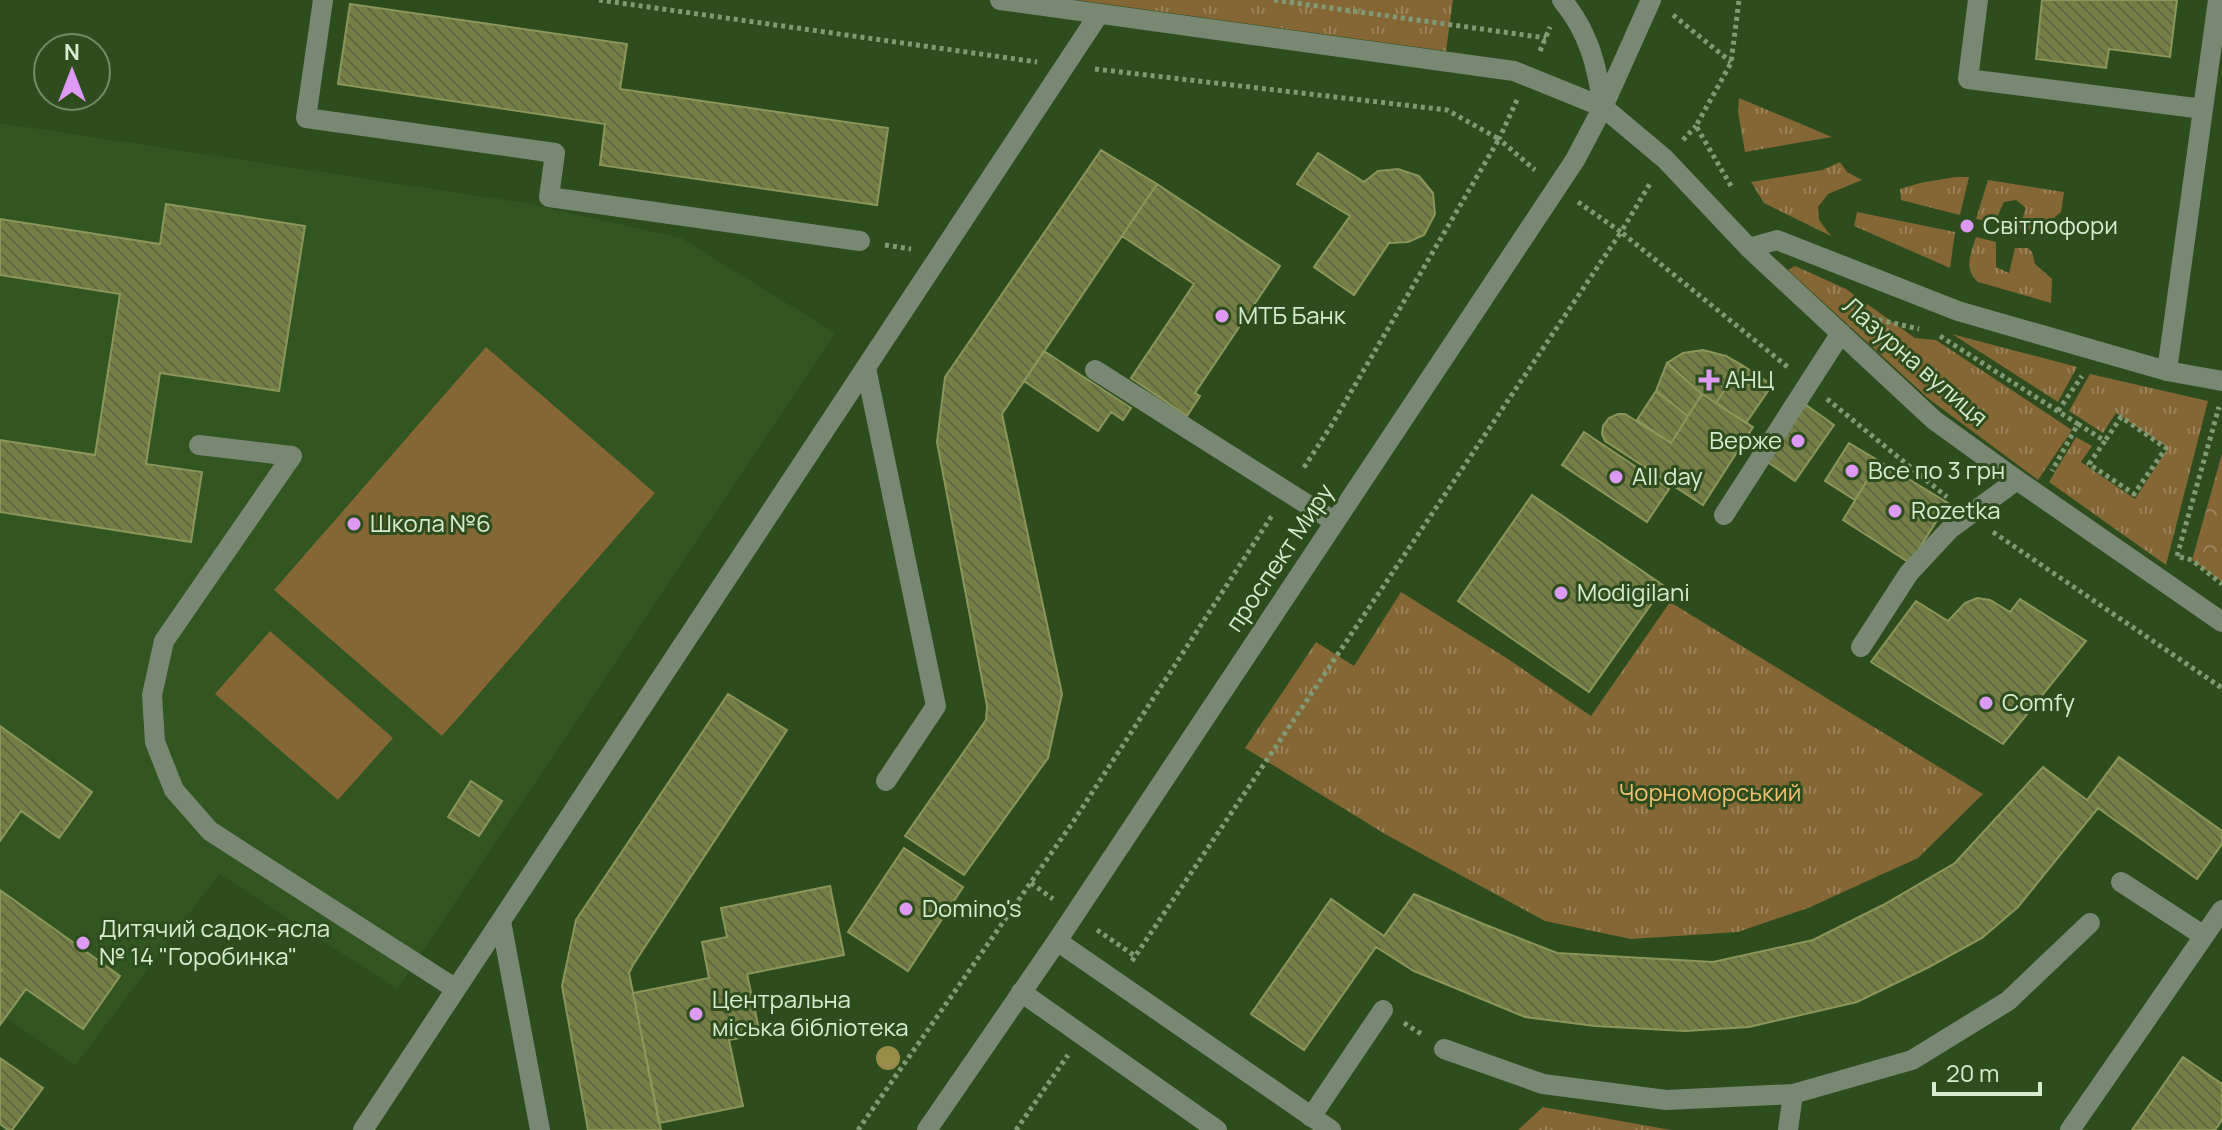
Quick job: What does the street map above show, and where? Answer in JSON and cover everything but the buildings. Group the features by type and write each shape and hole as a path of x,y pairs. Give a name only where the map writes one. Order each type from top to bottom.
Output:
{"street":[{"path":"323,0 306,118 555,153 549,197 860,241"},
{"name":"Лазурна вулиця","path":"1000,0 1514,71 1603,107 1665,159 1749,248 1934,420 2222,622"},
{"path":"1562,0 1576,17 1597,65 1603,107"},
{"path":"1978,0 1968,79 2203,109"},
{"path":"2167,371 2218,0"},
{"name":"проспект Миру","path":"927,1130 1057,941 1575,160 1659,4"},
{"path":"363,1130 1099,14"},
{"path":"1749,248 1777,240 1958,311 2167,371 2222,381"},
{"path":"1724,515 1841,333"},
{"path":"866,368 936,706 886,781"},
{"path":"1095,370 1335,522"},
{"path":"199,445 292,456 164,641 152,695 155,742 174,790 210,831 456,989"},
{"path":"1861,647 1909,573 1950,529 2017,480"},
{"path":"2121,882 2204,936"},
{"path":"2070,1130 2222,910"},
{"path":"501,921 540,1130"},
{"path":"1444,1049 1543,1084 1666,1100 1793,1094 1912,1060 2008,1001 2090,923"},
{"path":"1057,941 1331,1130"},
{"path":"1021,992 1217,1130"},
{"path":"1311,1117 1383,1010"},
{"path":"1788,1130 1793,1094"}],"path":[{"path":"1274,0 1546,38"},
{"path":"1735,193 1696,126 1731,63 1739,0"},
{"path":"1659,4 1731,63"},
{"path":"858,1130 1073,822 1331,426 1499,139"},
{"path":"1117,983 1621,232 1969,515 2222,688"},
{"path":"860,241 941,253"},
{"path":"1868,325 1858,315 1933,332 2105,441"},
{"path":"2058,411 2099,351"},
{"path":"2177,556 2221,400"},
{"path":"2121,417 2166,448 2134,494 2089,464 2105,441 2121,417"},
{"path":"2051,472 2078,424"},
{"path":"2168,554 2192,560 2222,584"},
{"path":"1383,1010 1444,1049"},
{"path":"1016,1130 1082,1035"}],"shaded area":[{"name":"Школа №6","path":"0,123 525,203 681,238 835,333 397,989 219,874 75,1066 0,1013"}],"green space":[{"path":"1077,0 1453,0 1446,51"},
{"path":"1739,98 1832,137 1745,152 1738,112"},
{"path":"1840,162 1847,172 1862,180 1828,194 1818,207 1819,220 1831,236 1764,203 1751,182 1822,170"},
{"path":"1969,177 1960,215 1901,200 1900,189"},
{"path":"1988,180 2064,192 2061,212 2038,231 2019,228 2026,208 2016,200 2004,202 1998,223 1976,219"},
{"path":"1857,212 1955,232 1950,268 1854,226"},
{"path":"1976,237 1996,242 1996,267 2009,273 2015,248 2028,248 2035,264 2052,279 2051,303 1978,282 1969,266"},
{"path":"1795,266 1846,289 1915,338 1936,340 2072,430 2038,480 1929,399 1788,270"},
{"path":"1952,334 2077,367 2058,402"},
{"path":"486,347 655,493 442,736 274,590"},
{"path":"2090,374 2208,401 2166,565 2049,482 2076,437 2092,446 2081,462 2135,499 2168,448 2116,413 2103,433 2069,411"},
{"path":"2222,454 2222,582 2192,560"},
{"name":"Чорноморський","path":"1401,592 1591,716 1670,602 1983,794 1918,858 1808,908 1738,932 1631,939 1545,921 1385,834 1245,748 1316,642 1354,666"},
{"path":"270,631 393,738 338,800 215,694"},
{"path":"1543,1107 1671,1130 1518,1130"}],"place":[{"name":"Світлофори","path":"1967,226"},
{"name":"МТБ Банк","path":"1222,316"},
{"name":"АНЦ","path":"1709,380"},
{"name":"Верже","path":"1798,441"},
{"name":"Все по 3 грн","path":"1852,471"},
{"name":"All day","path":"1616,477"},
{"name":"Rozetka","path":"1895,511"},
{"name":"Школа №6","path":"354,524"},
{"name":"Modigilani","path":"1561,593"},
{"name":"Comfy","path":"1986,703"},
{"name":"Domino's","path":"906,909"},
{"name":"Дитячий садок-ясла № 14 \"Горобинка\"","path":"83,943"},
{"name":"Центральна міська бібліотека","path":"696,1014"}]}
